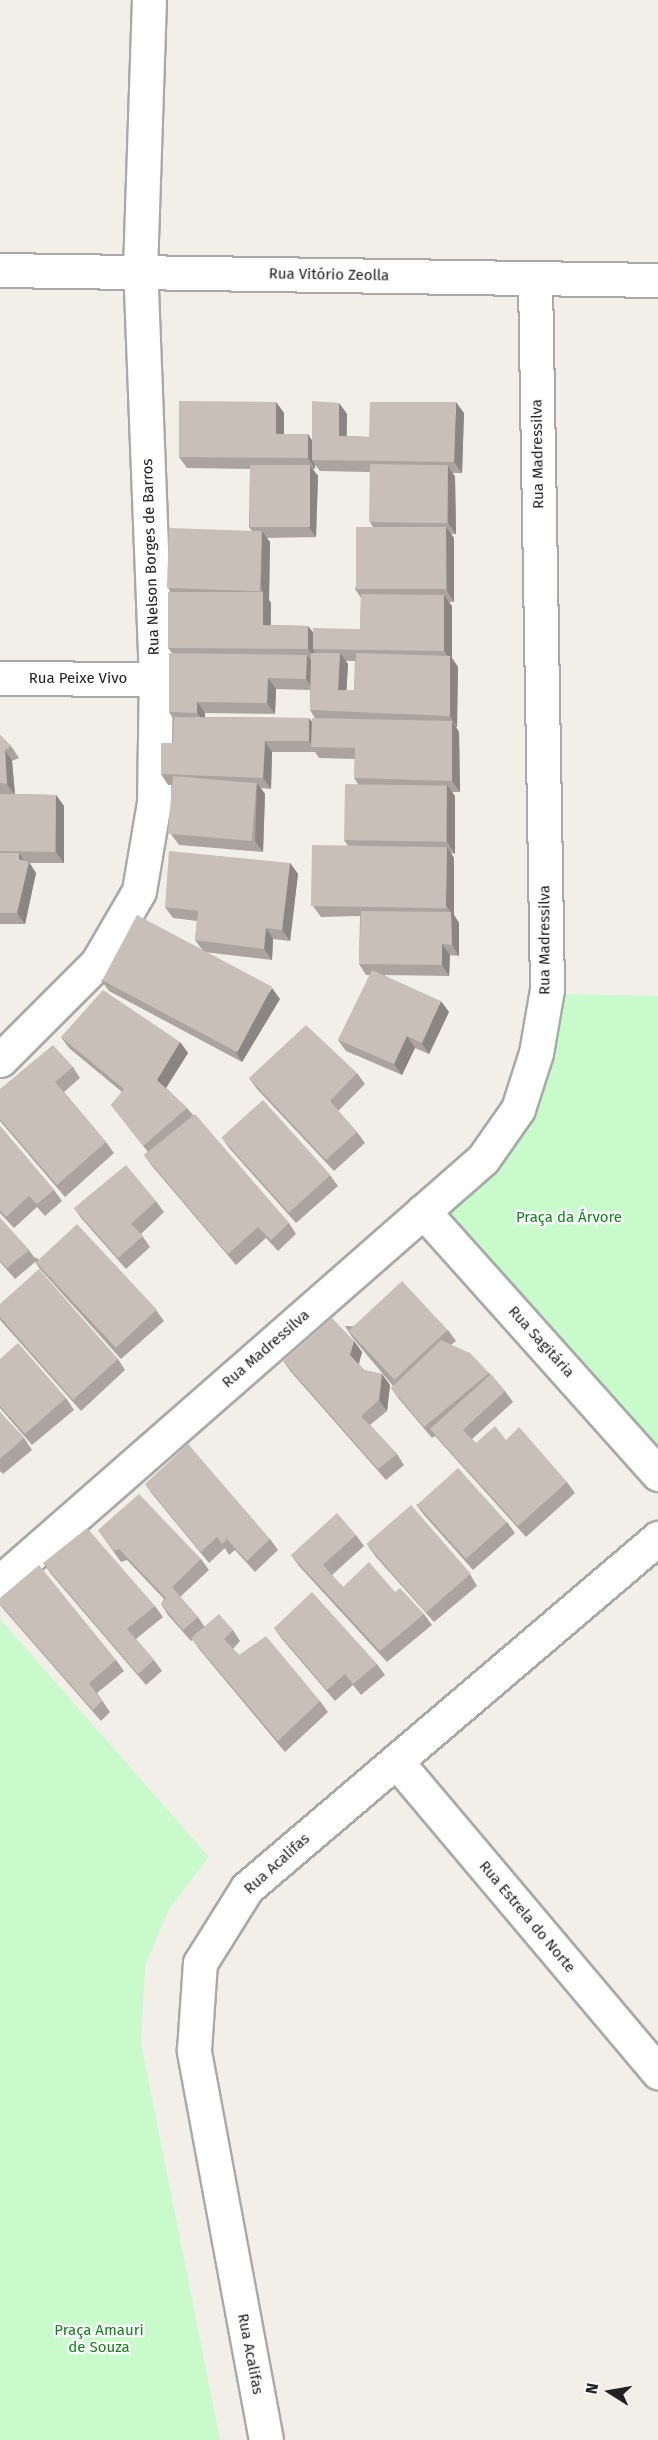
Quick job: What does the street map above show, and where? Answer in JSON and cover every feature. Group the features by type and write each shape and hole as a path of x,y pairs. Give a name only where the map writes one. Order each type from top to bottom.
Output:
{"street":[{"name":"Rua Nelson Borges de Barros","path":"0,1060 98,963 139,891 154,802 156,679 140,270 149,0"},
{"name":"Rua Vitório Zeolla","path":"0,270 140,270 535,280 658,280"},
{"name":"Rua Madressilva","path":"0,1582 483,1159 518,1109 536,1053 547,989 535,280"},
{"name":"Rua Peixe Vivo","path":"0,678 156,679"},
{"name":"Rua Sagitária","path":"423,1211 658,1473"},
{"name":"Rua Acalifas","path":"266,2440 194,2050 200,1963 247,1888 658,1539"},
{"name":"Rua Estrela do Norte","path":"396,1761 658,2073"}],"green space":[{"name":"Praça da Árvore","path":"556,994 658,996 658,1448 444,1213 493,1169"},
{"name":"Praça Amauri de Souza","path":"0,1619 209,1857 169,1909 145,1966 141,2043 220,2440 0,2440"}],"building":[{"path":"179,401 276,402 276,434 308,434 308,458 179,457"},
{"path":"312,401 339,403 339,436 369,437 370,402 456,402 454,462 312,460"},
{"path":"370,464 448,465 447,523 369,522"},
{"path":"250,465 310,465 310,527 250,527"},
{"path":"356,527 446,527 446,589 356,589"},
{"path":"169,528 262,531 260,591 167,588"},
{"path":"168,592 263,592 263,625 308,626 308,649 168,648"},
{"path":"361,594 444,595 444,651 313,649 313,628 360,629"},
{"path":"169,653 307,655 306,679 268,678 267,703 197,702 197,713 169,712"},
{"path":"311,653 340,653 338,690 354,690 356,653 450,656 450,716 310,710"},
{"path":"174,717 309,718 309,741 265,741 263,778 161,774 161,743 173,743"},
{"path":"312,718 452,721 452,781 354,778 355,748 311,747"},
{"path":"0,735 11,746 5,750 7,784 0,783"},
{"path":"173,776 257,783 252,841 168,834"},
{"path":"345,784 447,786 446,842 344,840"},
{"path":"0,794 56,795 55,852 0,851"},
{"path":"312,845 447,847 446,908 311,906"},
{"path":"169,851 290,863 282,930 266,928 264,949 195,940 198,911 165,907"},
{"path":"0,853 19,853 19,859 29,862 17,913 0,913"},
{"path":"361,911 451,912 452,945 442,944 442,965 359,964"},
{"path":"137,915 272,987 237,1052 102,980"},
{"path":"372,970 441,1001 422,1043 407,1036 394,1064 338,1040"},
{"path":"103,990 180,1042 157,1080 187,1108 143,1146 111,1105 124,1089 61,1037"},
{"path":"306,1025 357,1073 330,1101 357,1132 326,1160 249,1078"},
{"path":"53,1045 73,1067 55,1082 106,1142 57,1185 0,1119 0,1089"},
{"path":"263,1100 331,1175 289,1213 221,1137"},
{"path":"195,1114 289,1223 271,1240 258,1227 228,1254 144,1155"},
{"path":"0,1126 54,1190 37,1204 29,1196 6,1217 0,1210"},
{"path":"126,1165 156,1201 131,1224 143,1236 118,1258 74,1208"},
{"path":"0,1218 29,1250 7,1268 0,1260"},
{"path":"77,1224 157,1310 116,1348 36,1262"},
{"path":"39,1269 118,1359 73,1400 0,1317 0,1304"},
{"path":"402,1281 448,1330 394,1380 349,1331"},
{"path":"332,1318 354,1341 350,1355 364,1370 382,1374 379,1400 361,1416 397,1454 378,1469 283,1361"},
{"path":"441,1340 470,1353 489,1373 424,1427 391,1388"},
{"path":"18,1343 66,1398 25,1434 0,1406 0,1359"},
{"path":"491,1374 505,1391 463,1430 476,1443 495,1426 506,1440 519,1427 567,1482 518,1526 430,1429"},
{"path":"0,1412 24,1438 0,1459"},
{"path":"188,1444 270,1539 247,1561 227,1539 222,1544 217,1537 201,1552 145,1484"},
{"path":"458,1468 507,1522 466,1559 417,1505"},
{"path":"139,1494 201,1559 172,1587 198,1617 183,1630 161,1604 166,1598 119,1549 114,1551 98,1530"},
{"path":"411,1505 471,1574 426,1612 366,1544"},
{"path":"337,1513 356,1535 323,1565 343,1587 369,1562 395,1592 400,1588 424,1614 380,1651 291,1555"},
{"path":"87,1528 155,1606 127,1629 154,1660 138,1674 43,1563"},
{"path":"39,1565 116,1660 89,1683 102,1701 93,1710 0,1604 0,1598"},
{"path":"312,1592 377,1664 353,1684 345,1674 327,1690 274,1628"},
{"path":"219,1614 233,1630 224,1639 239,1655 266,1636 320,1701 278,1741 191,1638"}]}
